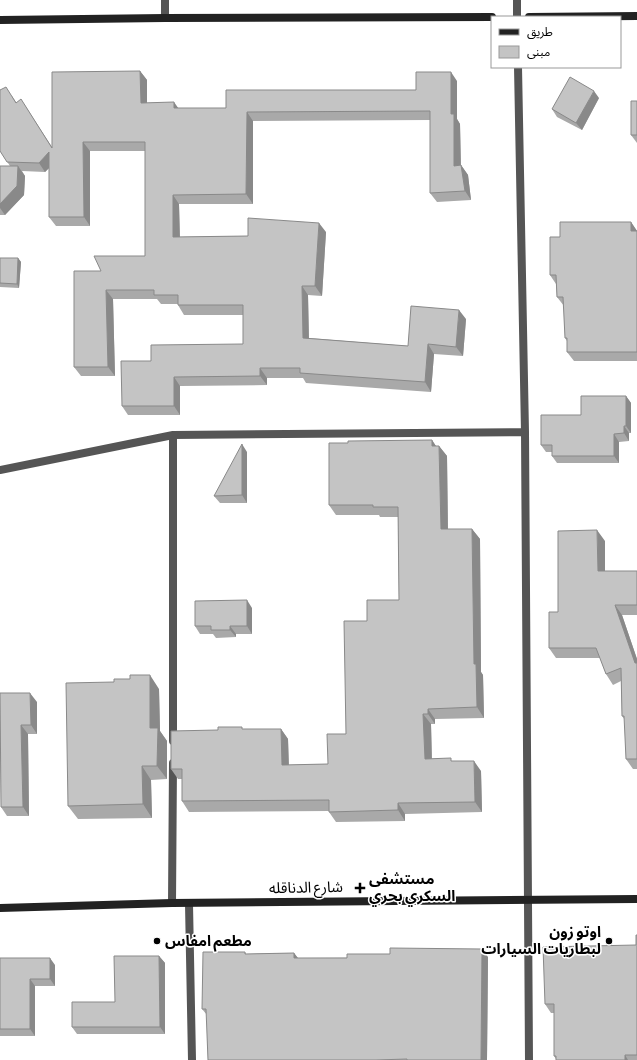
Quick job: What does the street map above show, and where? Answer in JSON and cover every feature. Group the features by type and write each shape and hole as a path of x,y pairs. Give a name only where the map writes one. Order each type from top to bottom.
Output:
{"street":[{"path":"165,0 165,18"},
{"path":"517,0 517,16"},
{"path":"621,16 637,16"},
{"path":"0,20 491,17"},
{"path":"518,68 525,432 529,1060"},
{"path":"0,470 173,435 525,432"},
{"path":"172,903 173,435"},
{"name":"شارع الدناقله","path":"0,908 172,903 637,898"},
{"path":"189,904 192,1060"}],"building":[{"path":"140,71 141,103 174,102 174,108 226,108 226,90 416,90 416,72 451,72 451,114 454,114 454,166 461,165 465,191 430,193 430,111 247,112 246,194 173,195 173,237 248,236 248,218 319,223 315,286 302,286 303,338 408,346 411,306 459,310 456,347 428,344 425,382 300,373 300,368 260,368 260,376 174,377 174,406 122,406 121,361 151,361 151,345 243,344 243,305 178,305 178,295 154,295 154,290 106,290 108,367 74,367 74,271 101,271 94,256 145,256 145,142 83,142 84,217 49,217 49,152 39,163 7,162 0,151 0,90 6,87 16,103 21,99 52,148 52,72"},
{"path":"570,77 594,91 576,123 552,109"},
{"path":"631,101 637,101 637,135 631,135"},
{"path":"0,166 18,166 17,186 0,204"},
{"path":"560,222 631,222 631,231 637,231 637,352 567,352 563,297 557,297 556,275 550,275 550,237 560,237"},
{"path":"0,258 18,258 17,284 0,283"},
{"path":"581,396 626,396 626,426 624,426 624,433 614,434 614,456 552,456 552,445 541,445 541,415 581,415"},
{"path":"432,440 432,446 439,446 441,529 472,529 474,664 476,664 477,707 428,709 428,714 423,714 425,759 451,758 451,761 474,761 475,802 398,803 398,810 329,812 329,800 182,801 182,769 171,769 171,731 218,730 218,727 242,727 242,729 281,729 282,765 328,764 327,734 346,734 344,621 367,621 367,600 399,600 398,507 373,507 373,505 329,505 329,443 348,443 348,441"},
{"path":"242,444 242,495 214,496"},
{"path":"597,530 598,571 637,571 637,605 615,605 635,663 637,663 637,759 626,759 624,716 622,716 621,668 606,674 596,648 549,648 549,612 558,612 558,531"},
{"path":"247,600 247,626 230,626 230,630 211,630 211,626 195,626 195,601"},
{"path":"130,675 150,675 150,728 158,728 157,766 142,766 143,804 68,806 66,683 114,682 114,679 130,679"},
{"path":"0,693 30,693 31,725 21,725 23,807 1,807"},
{"path":"636,935 637,1055 625,1055 625,1060 556,1060 556,1056 554,1056 554,1004 545,1004 543,947 636,945"},
{"path":"390,948 482,949 481,1060 208,1060 206,1009 202,1009 203,952 245,952 245,954 294,953 294,958 347,958 347,954 390,954"},
{"path":"114,956 159,956 160,1027 72,1027 72,1002 115,1002"},
{"path":"0,958 50,958 50,979 30,979 30,1029 0,1029"}],"place":[{"name":"مستشفى السكري بحري","path":"360,888"},
{"name":"مطعم امفاس","path":"157,941"},
{"name":"اوتو زون لبطاريات السيارات","path":"609,941"}]}
